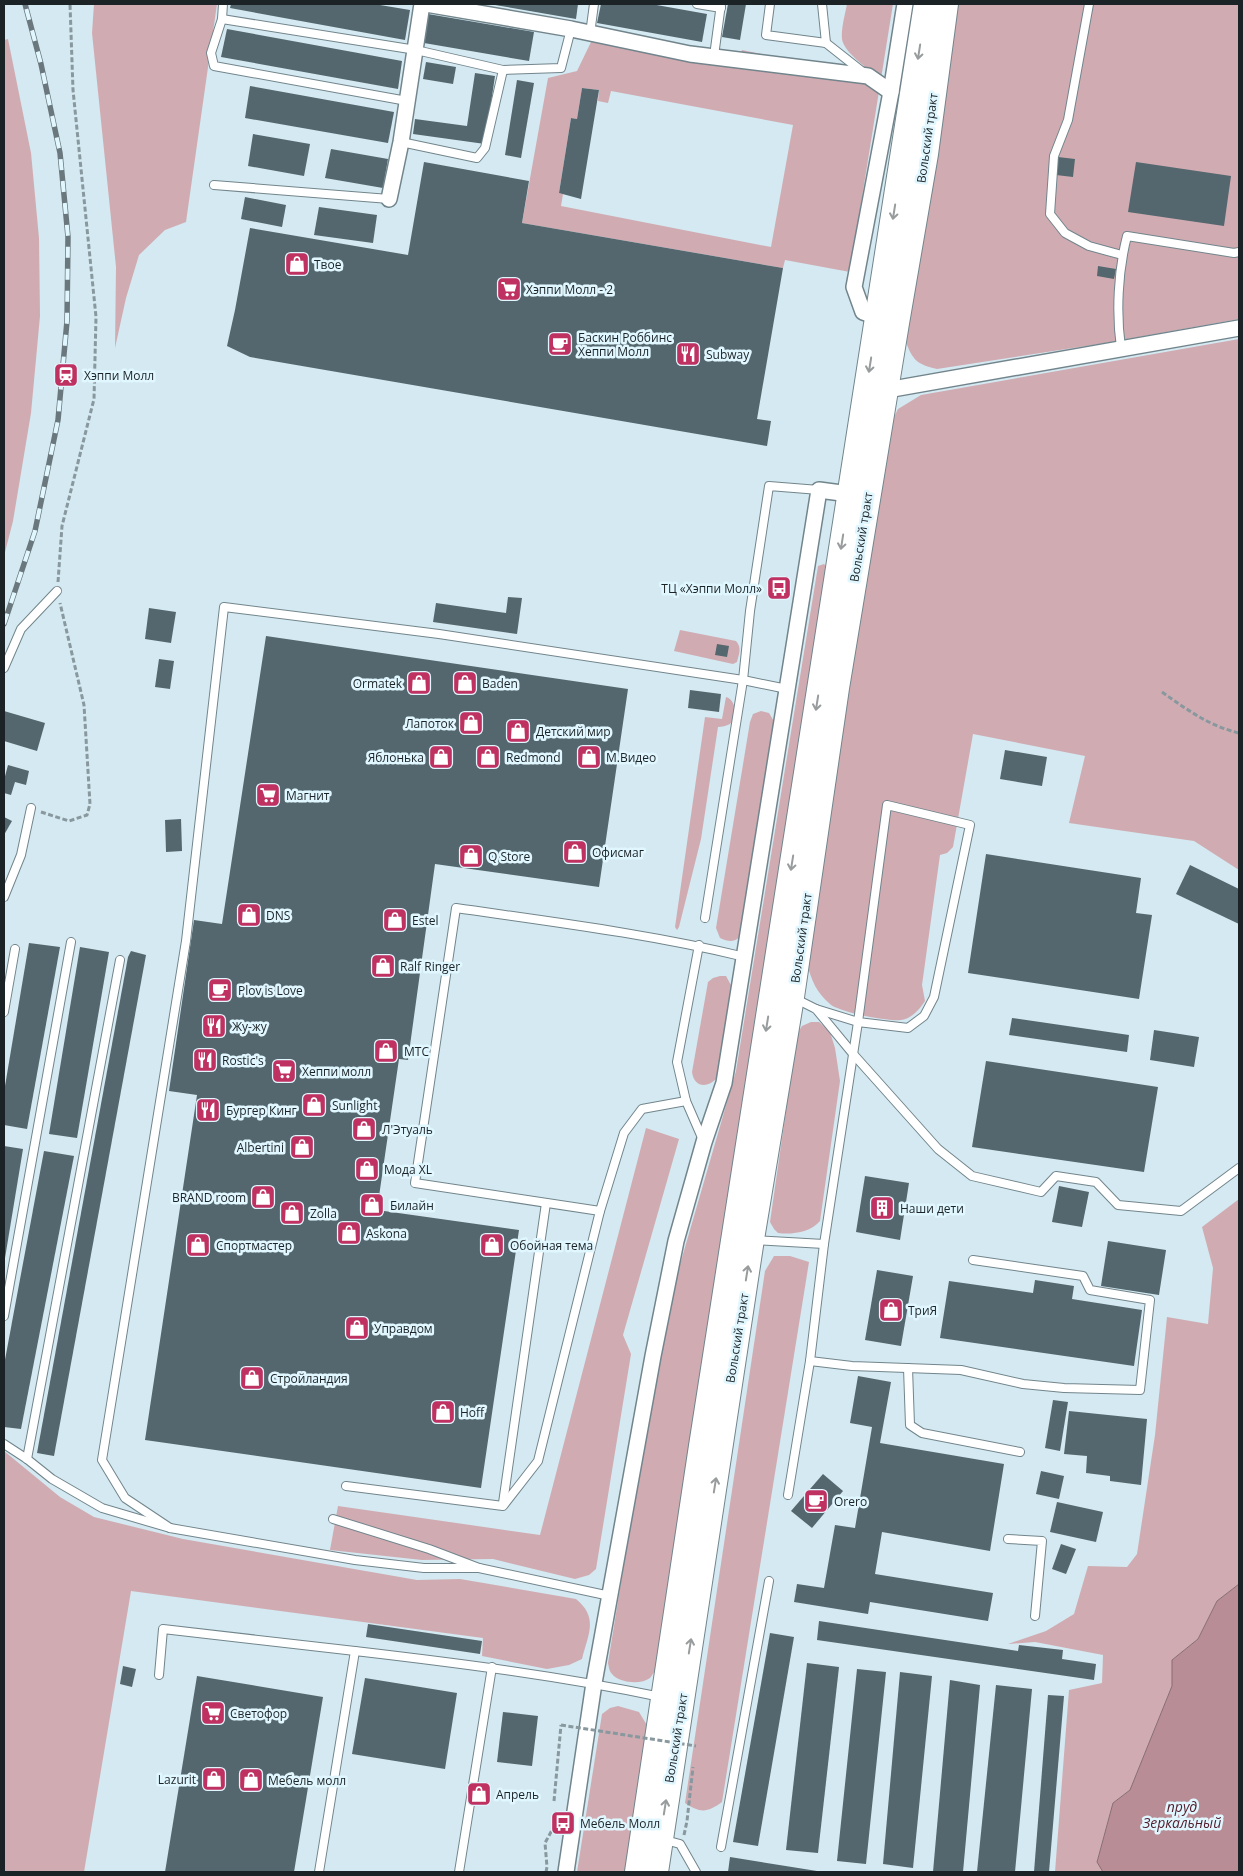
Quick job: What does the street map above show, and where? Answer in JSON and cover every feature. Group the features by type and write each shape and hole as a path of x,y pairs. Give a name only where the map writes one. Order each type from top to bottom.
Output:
{"main road":[{"name":"Вольский тракт","path":"637,1872 926,4"},
{"name":"Вольский тракт","path":"656,1872 670,1842 752,1239 792,997 837,688 887,390 896,322 926,154 946,4"}],"street":[{"path":"390,199 424,4 571,29 590,35 690,54 868,76 891,92"},
{"path":"877,317 863,312 854,287 891,92 905,4"},
{"path":"887,390 1239,328"},
{"path":"566,1872 594,1683 653,1356 676,1241 704,1142 724,1083 818,490 849,494"}],"lane":[{"path":"223,4 222,19 211,53 214,66 407,101"},
{"path":"590,35 594,4"},
{"path":"697,4 721,6 714,56"},
{"path":"770,4 766,35 826,43 868,76"},
{"path":"822,4 826,43"},
{"path":"1089,4 1068,120 1054,156 1050,214 1065,233 1089,246 1122,255"},
{"path":"222,19 416,50 503,70 561,68 571,29"},
{"path":"401,142 477,158 485,148 503,70"},
{"path":"214,185 390,199"},
{"path":"1121,348 1118,329 1122,255 1127,236 1234,253 1239,252"},
{"path":"705,918 743,680 750,611 769,486 818,490"},
{"path":"4,668 21,629 57,591"},
{"path":"170,1528 125,1498 102,1460 186,941 224,607 439,634 743,680 787,689"},
{"path":"788,1496 810,1361 824,1244 854,1055 858,1022 887,805 970,825 934,997 924,1016 908,1028 858,1022 816,1009 792,997"},
{"path":"4,897 21,855 31,808"},
{"path":"600,1211 415,1182 456,908 699,945 745,957"},
{"path":"4,1316 71,942"},
{"path":"699,945 677,1062 686,1101 704,1142"},
{"path":"4,1012 15,948"},
{"path":"27,1459 120,960"},
{"path":"816,1009 854,1055 938,1149 972,1176 1041,1192 1056,1176 1096,1182 1118,1204 1181,1211 1239,1168"},
{"path":"502,1506 538,1461 600,1211 624,1133 642,1109 686,1101"},
{"path":"502,1506 546,1204"},
{"path":"752,1239 824,1244"},
{"path":"810,1361 852,1366 960,1370 1023,1384 1056,1387 1140,1390 1150,1300 1090,1290 1083,1276 972,1260"},
{"path":"908,1368 910,1425 922,1433 1020,1452"},
{"path":"4,1444 52,1479 102,1508 170,1528 355,1560 424,1568 479,1568"},
{"path":"346,1486 502,1506"},
{"path":"334,1519 429,1549 479,1568 610,1596"},
{"path":"1008,1540 1042,1541 1035,1616"},
{"path":"721,1847 769,1581"},
{"path":"159,1675 163,1629 492,1667 594,1683 663,1697"},
{"path":"319,1872 355,1651"},
{"path":"459,1872 492,1667"},
{"path":"670,1842 696,1872"}],"path":[{"path":"31,808 69,821 87,815 90,804 84,705 57,591 62,526 94,399 96,317 73,90 70,4"},
{"path":"1162,692 1195,715 1225,730 1239,733"},
{"path":"554,1801 561,1725 696,1746 695,1755"},
{"path":"687,1821 694,1765"},
{"path":"546,1872 545,1843 562,1812"}],"shaded area":[{"path":"94,4 217,4 186,222 165,230 139,255 126,298 115,348 116,267 92,33"},
{"path":"847,4 893,4 850,272 785,260 783,268 522,223 548,78 577,71 591,42 736,68 742,50 879,78 852,55 844,44 842,30","holes":["582,88 599,90 598,101 608,103 611,91 793,125 771,247 561,206 563,194 559,193 571,118 577,119"]},
{"path":"956,4 1239,4 1239,319 1099,344 937,369 923,365 915,359 904,337"},
{"path":"8,39 31,153 39,238 40,316 31,413 13,521 4,556 4,40"},
{"path":"1239,339 1239,870 1194,841 1069,823 1085,756 973,734 953,847 947,853 940,855 922,985 925,1001 915,1013 901,1020 864,1016 830,1004 818,991 807,964 890,425 898,409 921,395"},
{"path":"824,564 828,568 655,1671 646,1680 630,1682 615,1677 608,1663 656,1366 679,1268 736,1071 818,566"},
{"path":"680,630 736,641 739,649 737,662 733,664 674,651"},
{"path":"726,697 732,701 735,713 730,724 718,727 701,839 677,930 675,927 705,717 722,719"},
{"path":"761,711 769,713 775,723 742,934 737,939 729,941 720,938 716,928 750,722 753,714"},
{"path":"720,976 726,976 732,987 717,1078 709,1084 702,1085 695,1081 692,1072 708,982"},
{"path":"811,1022 819,1022 830,1032 835,1048 840,1081 820,1221 812,1228 801,1232 778,1233 770,1222 797,1034 802,1026"},
{"path":"646,1128 679,1139 623,1335 631,1354 596,1569 589,1575 575,1579 493,1559 422,1560 330,1550 338,1506 540,1535"},
{"path":"1239,1199 1239,1584 1217,1601 1198,1639 1172,1660 1172,1686 1130,1790 1113,1803 1097,1861 1103,1872 1055,1872 1069,1690 1102,1683 1103,1655 1035,1642 1008,1644 1046,1631 1074,1614 1088,1566 1127,1567 1137,1554 1155,1435 1167,1317 1208,1324 1213,1268 1202,1227"},
{"path":"774,1256 790,1256 809,1262 722,1802 708,1810 699,1810 685,1803 765,1271"},
{"path":"4,1451 60,1497 94,1517 183,1539 417,1580 460,1579 576,1599 583,1606 590,1620 589,1634 582,1659 569,1665 547,1669 482,1656 483,1638 131,1591 84,1872 4,1872"},
{"path":"618,1706 639,1712 648,1727 625,1872 577,1872 602,1714 610,1708"}],"water":[{"name":"пруд Зеркальный","path":"1239,1584 1239,1872 1103,1872 1097,1862 1113,1803 1130,1790 1172,1686 1172,1660 1198,1639 1217,1601"}],"building":[{"path":"231,4 374,4 410,10 405,40 230,8"},
{"path":"489,4 578,4 576,19"},
{"path":"601,4 651,4 707,14 702,42 597,23"},
{"path":"728,4 746,4 740,40 722,37"},
{"path":"428,14 534,32 529,61 424,43"},
{"path":"227,29 402,61 398,89 221,57"},
{"path":"426,62 456,67 453,84 423,79"},
{"path":"475,73 495,76 485,144 413,134 415,119 467,126"},
{"path":"517,80 534,83 521,158 505,155"},
{"path":"250,86 394,112 388,143 245,118"},
{"path":"582,88 599,90 581,199 559,193 571,118 577,119"},
{"path":"253,134 310,144 304,176 248,166"},
{"path":"331,149 388,159 383,188 325,178"},
{"path":"1058,157 1075,159 1073,177 1056,175"},
{"name":"Хэппи Молл - 2","path":"424,162 529,181 522,223 783,268 757,419 771,421 767,446 250,357 227,346 250,228 408,255"},
{"path":"1136,162 1231,176 1224,226 1128,212"},
{"path":"245,197 286,205 282,227 241,219"},
{"path":"319,207 377,215 373,243 314,235"},
{"path":"1098,266 1116,269 1114,279 1097,276"},
{"path":"508,597 522,598 517,634 433,622 436,603 506,613"},
{"path":"149,608 176,612 171,643 145,639"},
{"name":"Хеппи молл","path":"266,636 628,689 599,887 435,864 408,1060 399,1059 377,1210 519,1230 481,1488 145,1440 197,1095 169,1091 194,920 222,924"},
{"path":"717,644 729,646 727,657 715,655"},
{"path":"159,659 174,661 170,689 155,687"},
{"path":"690,690 721,694 719,712 688,708"},
{"path":"4,711 45,723 37,751 4,741"},
{"path":"1005,750 1047,757 1042,786 1000,779"},
{"path":"8,765 29,771 26,785 15,782 11,795 4,793 4,780"},
{"path":"4,817 12,821 4,835"},
{"path":"181,819 182,851 166,852 165,820"},
{"path":"986,854 1141,878 1136,913 1152,915 1139,999 968,973"},
{"path":"1190,865 1239,889 1239,924 1176,894"},
{"path":"29,943 60,947 27,1129 4,1125 4,1092"},
{"path":"80,947 109,952 77,1138 49,1134"},
{"path":"131,951 146,955 54,1456 37,1453 128,957"},
{"path":"1012,1018 1129,1035 1127,1052 1009,1035"},
{"path":"1154,1030 1199,1037 1194,1067 1150,1060"},
{"path":"986,1061 1158,1087 1144,1172 972,1147"},
{"path":"4,1146 23,1149 5,1258 4,1258"},
{"path":"44,1151 74,1156 21,1429 4,1427 4,1365"},
{"name":"Наши дети","path":"865,1176 909,1183 900,1240 856,1232"},
{"path":"1059,1186 1089,1192 1082,1227 1052,1222"},
{"path":"1108,1241 1166,1250 1159,1295 1101,1286"},
{"path":"877,1270 913,1276 901,1346 865,1340"},
{"path":"1035,1280 1074,1286 1072,1299 1142,1310 1134,1366 940,1338 949,1281 1033,1293"},
{"path":"858,1376 891,1382 880,1443 1004,1464 990,1551 882,1532 875,1574 993,1593 988,1621 870,1602 868,1614 794,1602 797,1584 824,1588 835,1525 855,1528 872,1427 850,1423"},
{"path":"1053,1400 1068,1402 1060,1451 1045,1448"},
{"path":"1069,1411 1147,1419 1141,1485 1110,1481 1110,1476 1086,1473 1087,1456 1064,1454"},
{"path":"1041,1471 1064,1476 1059,1499 1036,1494"},
{"path":"823,1474 843,1491 812,1528 791,1511"},
{"path":"1057,1502 1103,1512 1096,1542 1050,1532"},
{"path":"1061,1544 1076,1549 1066,1574 1052,1569"},
{"path":"819,1621 1018,1651 1019,1645 1063,1650 1062,1659 1096,1664 1094,1680 817,1640"},
{"path":"368,1624 482,1641 480,1654 366,1637"},
{"path":"770,1633 794,1637 758,1846 733,1842"},
{"path":"807,1663 839,1667 818,1853 786,1850"},
{"path":"123,1666 136,1669 132,1687 120,1684"},
{"path":"857,1669 886,1672 866,1864 837,1861"},
{"path":"900,1672 932,1676 913,1868 883,1864"},
{"path":"197,1676 323,1697 294,1872 165,1872"},
{"path":"365,1678 457,1693 445,1769 352,1754"},
{"path":"950,1680 980,1685 963,1872 933,1872"},
{"path":"996,1685 1032,1689 1015,1872 977,1872"},
{"path":"1048,1695 1064,1696 1049,1872 1034,1872"},
{"path":"503,1712 538,1716 532,1766 497,1762"},
{"path":"730,1857 817,1871 817,1872 728,1872"}],"railway":[{"path":"4,624 35,531 58,420 67,321 68,237 60,153 41,64 25,4"}],"place":[{"name":"Твое","path":"297,264"},
{"name":"Хэппи Молл - 2","path":"509,289"},
{"name":"Баскин Роббинс Хеппи Молл","path":"560,344"},
{"name":"Subway","path":"688,354"},
{"name":"Хэппи Молл","path":"66,375"},
{"name":"ТЦ «Хэппи Молл»","path":"779,588"},
{"name":"Ormatek","path":"419,683"},
{"name":"Baden","path":"465,683"},
{"name":"Лапоток","path":"471,723"},
{"name":"Детский мир","path":"518,731"},
{"name":"Яблонька","path":"441,757"},
{"name":"Redmond","path":"488,757"},
{"name":"М.Видео","path":"589,757"},
{"name":"Магнит","path":"268,795"},
{"name":"Офисмаг","path":"575,852"},
{"name":"Q Store","path":"471,856"},
{"name":"DNS","path":"249,915"},
{"name":"Estel","path":"395,920"},
{"name":"Ralf Ringer","path":"383,966"},
{"name":"Plov is Love","path":"220,990"},
{"name":"Жу-жу","path":"214,1026"},
{"name":"МТС","path":"386,1051"},
{"name":"Rostic's","path":"205,1060"},
{"name":"Хеппи молл","path":"284,1071"},
{"name":"Sunlight","path":"314,1105"},
{"name":"Бургер Кинг","path":"208,1110"},
{"name":"Л'Этуаль","path":"364,1129"},
{"name":"Albertini","path":"302,1147"},
{"name":"Мода XL","path":"367,1169"},
{"name":"BRAND room","path":"263,1197"},
{"name":"Билайн","path":"372,1205"},
{"name":"Наши дети","path":"882,1208"},
{"name":"Zolla","path":"292,1213"},
{"name":"Askona","path":"349,1233"},
{"name":"Спортмастер","path":"198,1245"},
{"name":"Обойная тема","path":"492,1245"},
{"name":"ТриЯ","path":"891,1310"},
{"name":"Управдом","path":"357,1328"},
{"name":"Стройландия","path":"252,1378"},
{"name":"Hoff","path":"443,1412"},
{"name":"Orero","path":"816,1501"},
{"name":"Светофор","path":"213,1713"},
{"name":"Lazurit","path":"214,1779"},
{"name":"Мебель молл","path":"251,1780"},
{"name":"Апрель","path":"479,1794"},
{"name":"Мебель Молл","path":"563,1823"}]}
